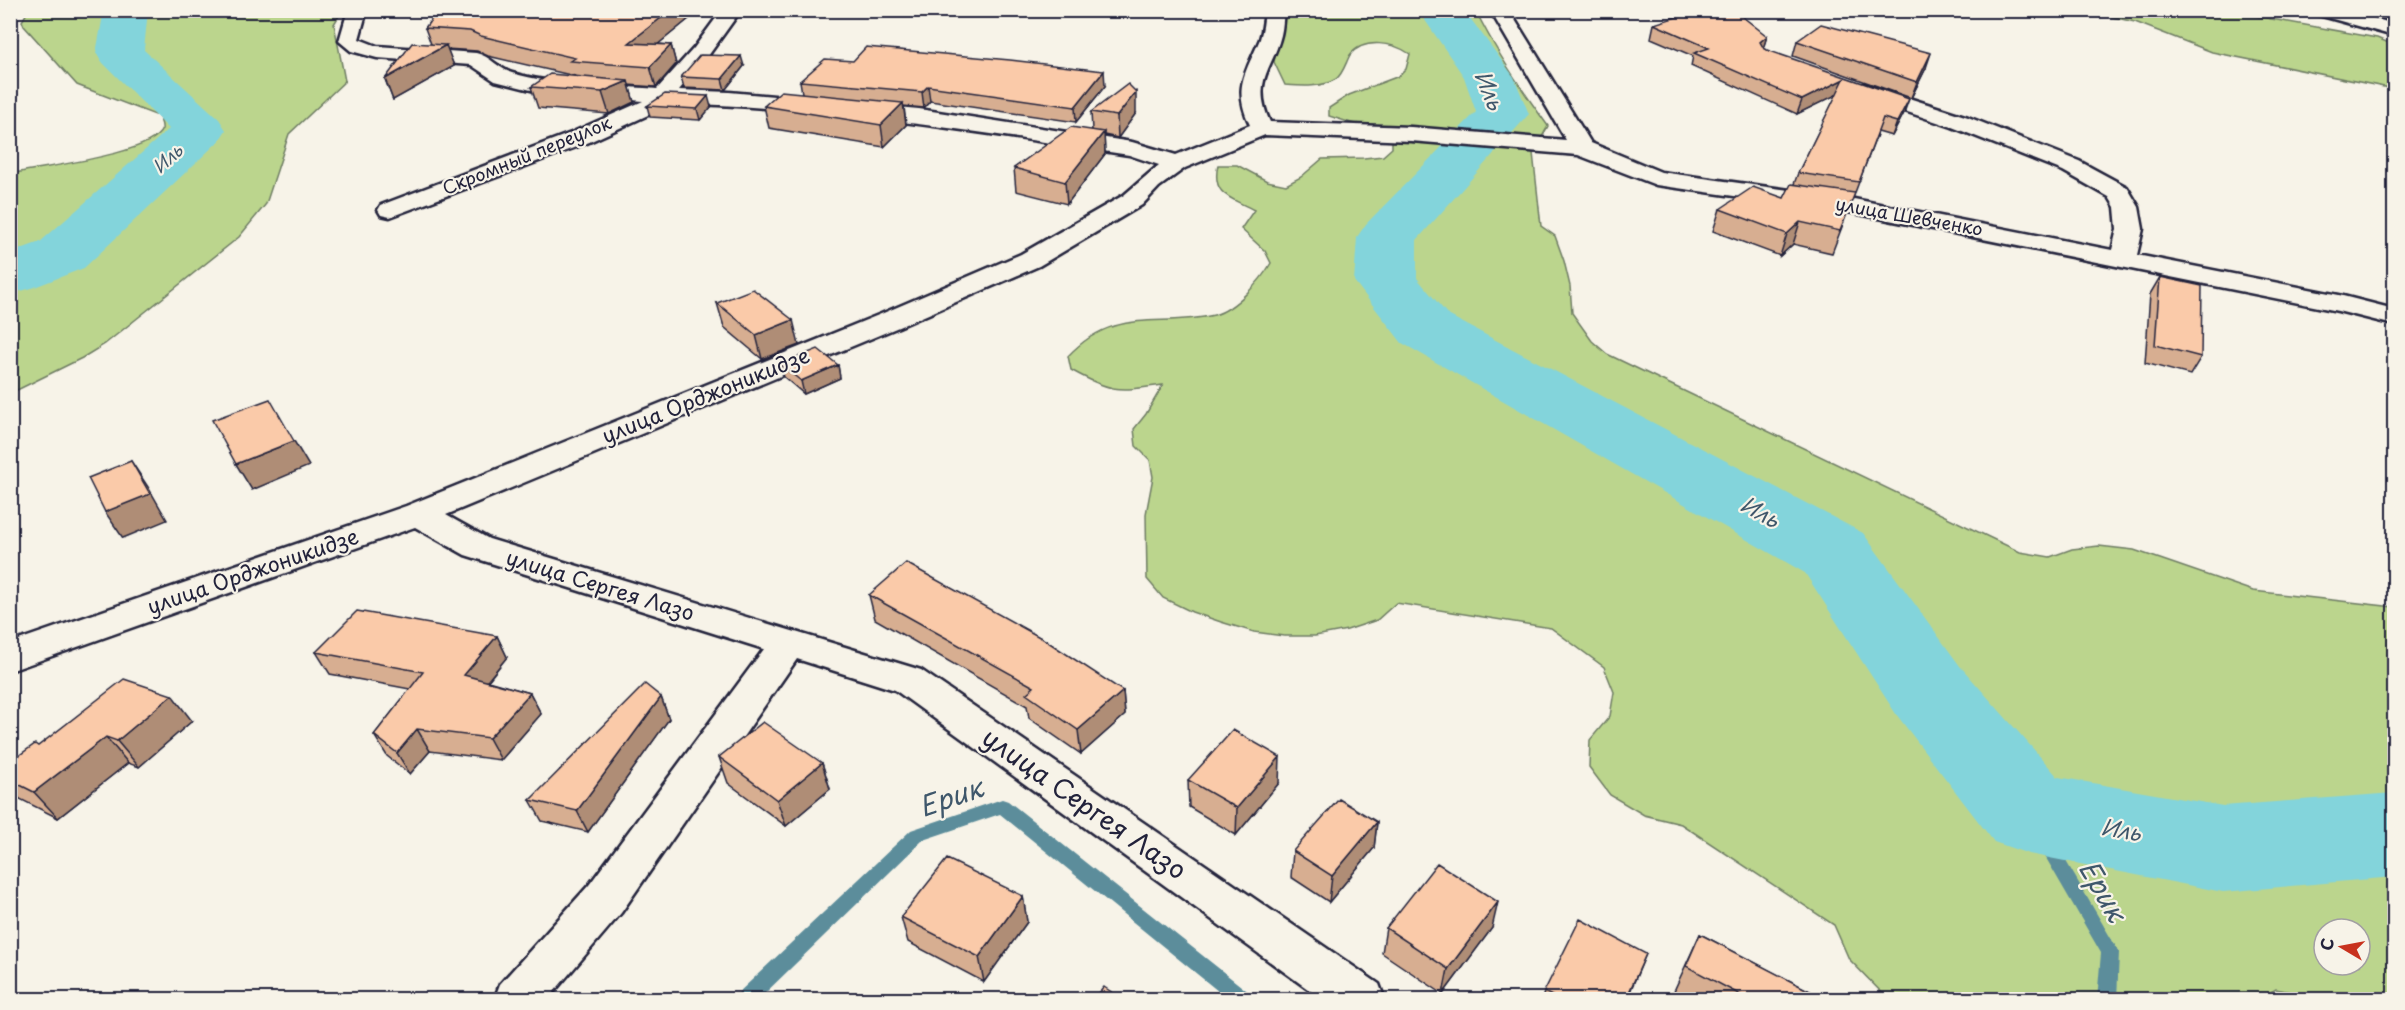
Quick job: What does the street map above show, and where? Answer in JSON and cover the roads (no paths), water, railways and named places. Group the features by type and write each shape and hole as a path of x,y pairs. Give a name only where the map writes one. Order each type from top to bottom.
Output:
{"street":[{"name":"Скромный переулок","path":"358,10 349,41 358,47 377,52 476,59 502,77 535,85 919,116 1132,149 1177,163"},
{"name":"Скромный переулок","path":"390,210 579,138 651,105 662,96 701,52 732,10"},
{"path":"1262,128 1254,111 1251,79 1270,36 1275,10"},
{"path":"1499,10 1582,148"},
{"path":"2322,10 2362,15 2394,30"},
{"path":"1847,83 1960,122 2071,166 2118,192 2127,207 2130,229 2123,259"},
{"name":"улица Шевченко","path":"1262,128 1411,134 1582,148 1656,178 1854,206 2339,303 2394,317"},
{"name":"улица Орджоникидзе","path":"10,657 418,514 880,324 1030,260 1133,200 1151,182 1177,163 1262,128"},
{"name":"улица Сергея Лазо","path":"418,514 477,547 908,680 1362,999"},
{"path":"517,999 605,899 788,644"}],"waterway":[{"name":"Иль","path":"10,275 62,255 200,130 120,53 126,10"},
{"name":"Иль","path":"1440,10 1489,77 1503,114 1387,237 1385,281 1425,329 1834,553 1928,690 2029,813 2223,849 2394,835"},
{"name":"Ерик","path":"744,1000 917,835 1002,806 1244,1000"},
{"name":"Ерик","path":"2029,813 2110,952 2107,1000"}]}
